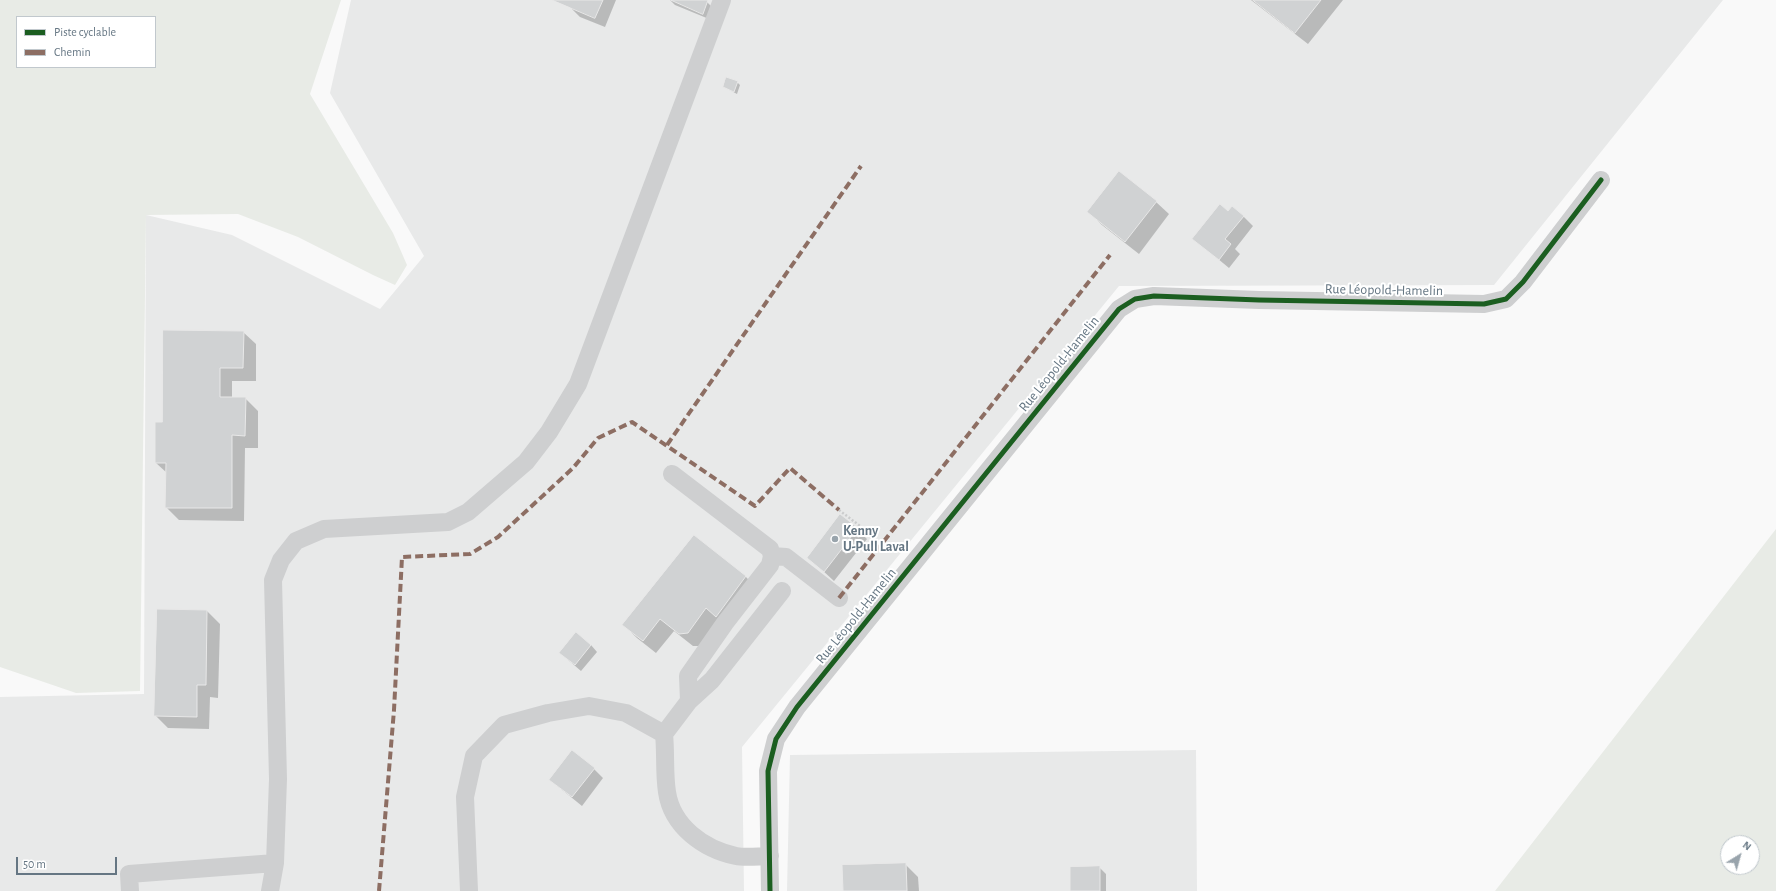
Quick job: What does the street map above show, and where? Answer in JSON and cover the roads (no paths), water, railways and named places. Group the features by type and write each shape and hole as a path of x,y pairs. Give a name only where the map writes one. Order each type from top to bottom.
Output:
{"street":[{"path":"270,891 274,863 278,779 273,580 281,560 296,541 324,529 448,522 468,512 526,462 549,432 578,384 722,0"},
{"name":"Rue Léopold-Hamelin","path":"770,891 768,771 776,739 797,707 1119,308 1135,299 1154,296 1267,300 1484,304 1506,298 1523,282 1601,180"},
{"path":"672,474 770,549 772,556 770,565 725,623 688,676 689,701"},
{"path":"772,556 786,558 840,598"},
{"path":"770,856 736,856 697,839 684,828 672,808 667,793 664,734 689,701 712,680 782,591"},
{"path":"469,891 465,796 474,756 504,725 548,713 589,706 626,713 664,734"},
{"path":"130,891 129,874 274,863"}],"place":[{"name":"Kenny U-Pull Laval","path":"835,539"}]}
